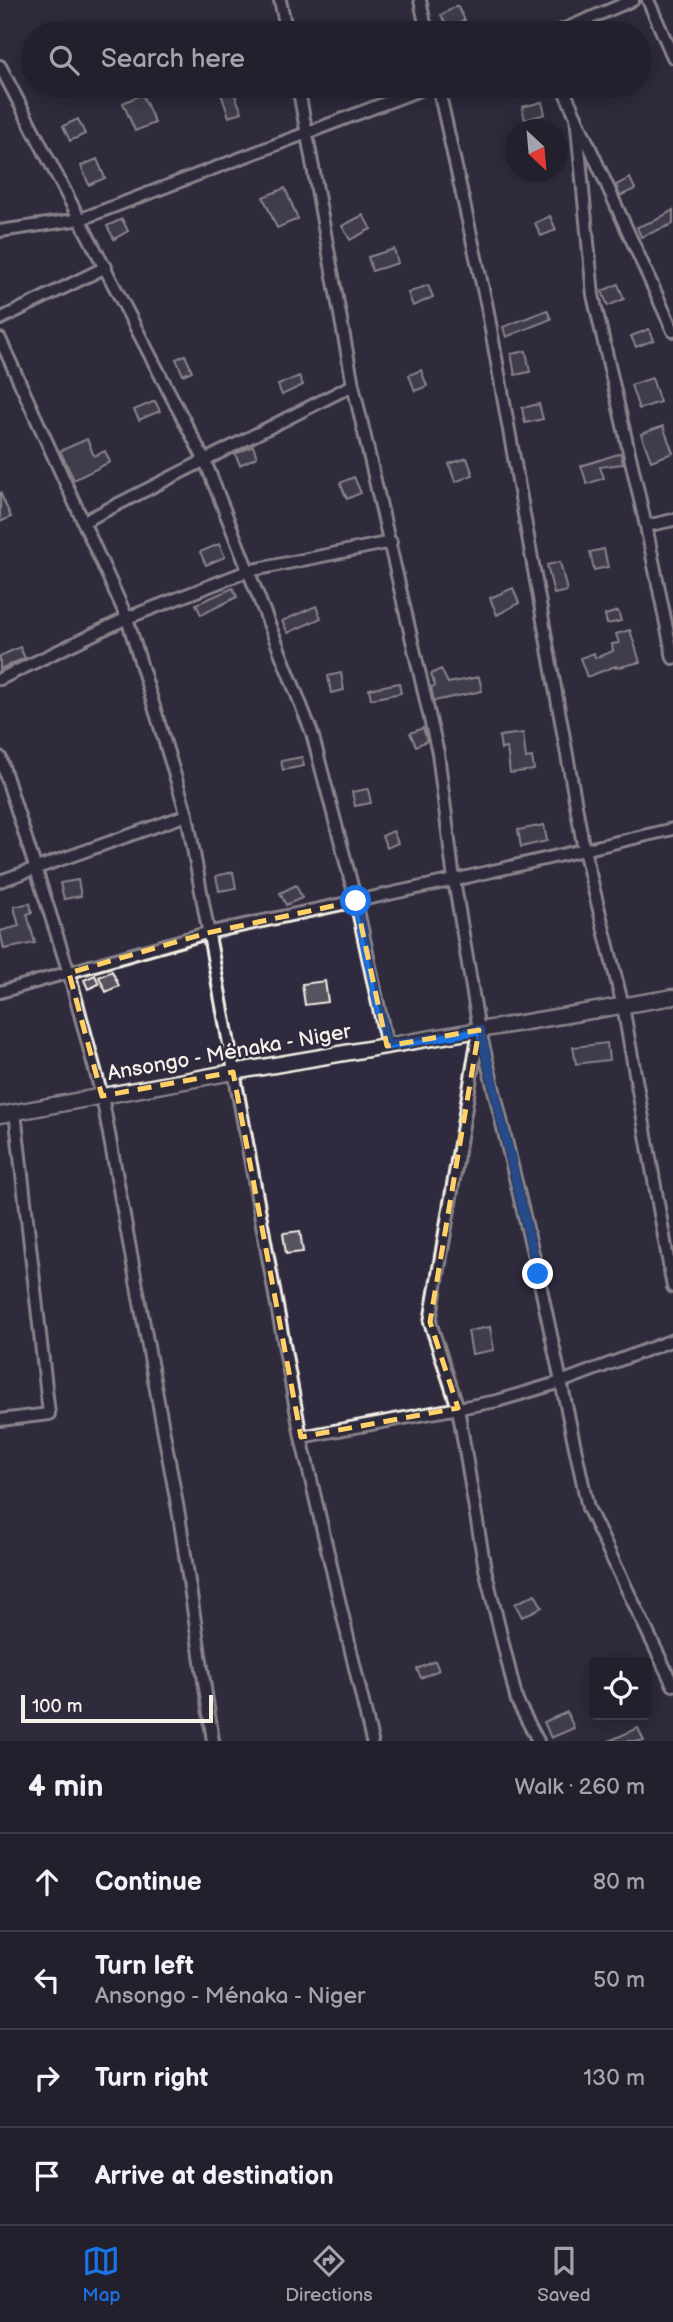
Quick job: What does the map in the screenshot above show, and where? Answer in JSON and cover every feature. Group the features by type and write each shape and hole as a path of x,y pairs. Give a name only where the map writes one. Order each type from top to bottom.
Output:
{"main road":[{"name":"Ansongo - Ménaka - Niger","path":"0,1115 233,1072 673,997"}],"street":[{"path":"280,0 284,21"},
{"path":"420,0 424,21"},
{"path":"583,21 633,0"},
{"path":"648,0 673,57"},
{"path":"0,66 205,461 312,733 356,901 387,1046"},
{"path":"300,98 354,385 438,753 454,880 480,1030 538,1274 588,1508 673,1685"},
{"path":"0,231 81,219 400,98"},
{"path":"442,98 488,307 584,850 623,1006 673,1287"},
{"path":"568,98 673,331"},
{"path":"576,116 593,295 673,657"},
{"path":"0,319 106,267"},
{"path":"0,339 127,618 187,815 300,1437 372,1741"},
{"path":"83,522 354,385"},
{"path":"646,526 673,520"},
{"path":"0,679 127,618 248,571 391,542"},
{"path":"0,757 69,973 103,1096 179,1515 213,1741"},
{"path":"0,881 187,815"},
{"path":"0,992 207,933 673,829"},
{"path":"480,1030 430,1322 458,1408 485,1569 517,1701 538,1741"},
{"path":"0,1420 49,1414 15,1112"},
{"path":"300,1437 497,1401 561,1382 673,1340"}],"highlighted area":[{"path":"356,901 387,1046 479,1030 430,1322 458,1408 301,1437 233,1072 102,1096 69,973 207,933"}],"building":[{"path":"457,6 465,20 444,21 441,15"},
{"path":"134,98 144,98 155,123 135,131 123,103"},
{"path":"222,98 236,98 242,112 229,117"},
{"path":"542,102 545,114 525,119 522,107"},
{"path":"78,119 85,134 70,141 63,126"},
{"path":"97,159 105,178 89,185 81,166"},
{"path":"630,178 635,189 620,196 616,185"},
{"path":"285,188 298,219 277,228 263,197"},
{"path":"673,210 673,224 641,237 637,227"},
{"path":"363,215 371,229 350,240 342,226"},
{"path":"550,216 556,230 541,236 535,223"},
{"path":"122,219 128,231 114,239 107,226"},
{"path":"394,249 398,263 372,271 368,257"},
{"path":"618,284 624,299 608,306 602,291"},
{"path":"428,285 433,297 413,306 408,293"},
{"path":"547,310 551,319 506,337 503,327"},
{"path":"649,329 654,340 636,347 631,336"},
{"path":"526,351 530,372 515,375 511,354"},
{"path":"185,355 192,371 183,375 176,359"},
{"path":"421,370 427,386 415,391 409,375"},
{"path":"299,376 303,385 282,395 278,385"},
{"path":"652,378 660,402 639,409 631,385"},
{"path":"155,401 160,411 139,420 134,410"},
{"path":"539,404 543,419 525,423 522,408"},
{"path":"663,426 673,453 651,461 641,434"},
{"path":"87,439 94,456 105,451 110,462 74,480 60,451"},
{"path":"253,446 257,457 240,465 235,454"},
{"path":"621,453 623,464 600,467 604,478 587,484 581,466"},
{"path":"467,458 473,475 455,482 449,464"},
{"path":"354,477 361,493 347,499 340,483"},
{"path":"0,492 11,517 0,522"},
{"path":"219,544 225,557 206,565 200,552"},
{"path":"604,549 608,567 594,570 590,552"},
{"path":"560,562 567,591 554,594 547,565"},
{"path":"233,588 237,597 201,615 196,604"},
{"path":"513,588 519,603 497,615 490,598"},
{"path":"316,606 321,618 288,633 282,621"},
{"path":"618,611 621,621 607,624 605,615"},
{"path":"630,630 640,662 616,666 587,677 580,658 594,653 595,658 613,651 612,644 619,643 616,634"},
{"path":"20,647 25,658 0,669 0,656"},
{"path":"441,669 448,683 479,677 482,691 434,701 431,687 435,686 431,674"},
{"path":"341,673 344,690 331,693 328,676"},
{"path":"399,683 401,693 371,699 369,689"},
{"path":"423,728 427,741 416,746 410,733"},
{"path":"523,733 526,758 532,757 534,770 510,773 507,748 501,749 499,736"},
{"path":"302,757 304,766 283,770 281,761"},
{"path":"368,789 371,803 355,806 352,792"},
{"path":"544,825 547,841 521,847 518,830"},
{"path":"393,831 398,843 387,848 382,836"},
{"path":"233,872 236,888 219,891 216,876"},
{"path":"78,880 81,896 64,899 60,883"},
{"path":"296,885 302,898 286,905 280,893"},
{"path":"30,903 32,913 27,914 35,943 4,949 0,931 19,926 14,907"},
{"path":"112,971 119,986 106,992 99,977"},
{"path":"95,975 99,984 88,989 84,980"},
{"path":"325,981 328,1002 305,1005 302,984"},
{"path":"607,1043 609,1060 576,1064 573,1047"},
{"path":"300,1231 303,1252 286,1254 283,1233"},
{"path":"490,1327 494,1350 472,1354 468,1331"},
{"path":"535,1594 542,1607 522,1617 515,1604"},
{"path":"435,1661 439,1670 421,1678 417,1669"},
{"path":"567,1712 574,1728 551,1738 544,1722"},
{"path":"638,1728 644,1741 609,1741"}],"route":[{"path":"356,901 387,1046 480,1030 538,1274"}]}
